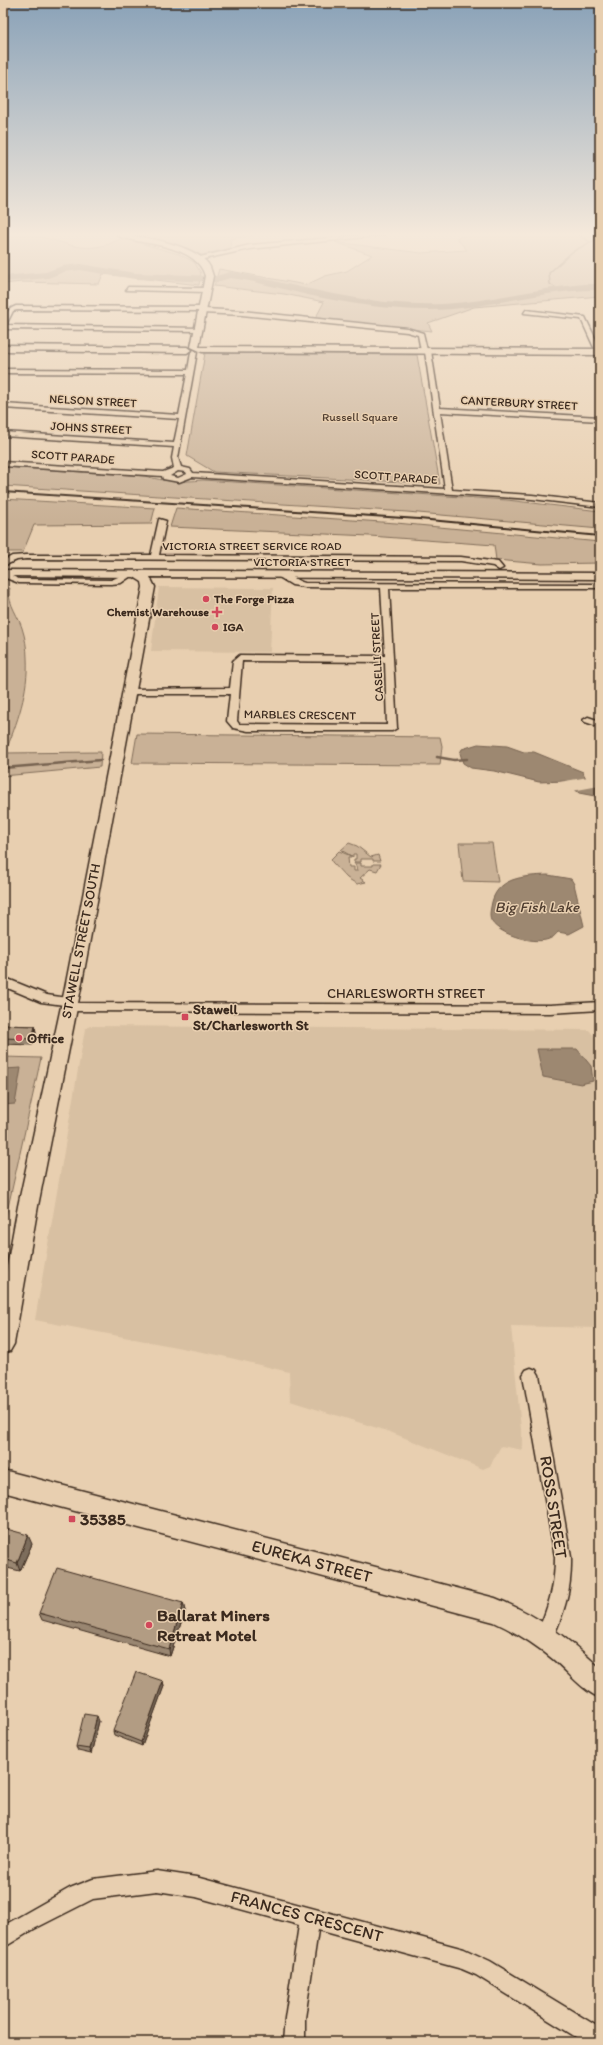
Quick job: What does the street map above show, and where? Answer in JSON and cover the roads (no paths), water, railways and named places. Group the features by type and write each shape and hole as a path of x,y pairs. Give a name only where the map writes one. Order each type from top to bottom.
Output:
{"street":[{"path":"178,469 175,458 199,330"},
{"path":"409,330 421,334 426,351 437,410 449,492"},
{"path":"3,348 600,352 589,330"},
{"path":"3,371 192,372"},
{"name":"NELSON STREET","path":"3,406 182,417"},
{"name":"CANTERBURY STREET","path":"437,410 600,419"},
{"name":"JOHNS STREET","path":"3,434 178,445"},
{"name":"SCOTT PARADE","path":"3,464 165,474"},
{"path":"178,469 188,470 191,475 179,480 166,477 165,474 171,470 178,469"},
{"name":"SCOTT PARADE","path":"191,475 532,497 600,505"},
{"path":"155,557 162,521"},
{"name":"VICTORIA STREET SERVICE ROAD","path":"3,565 22,557 467,559 495,564 502,576"},
{"name":"VICTORIA STREET","path":"3,565 156,574 600,576"},
{"name":"VICTORIA STREET","path":"3,573 137,572 502,576 600,569"},
{"name":"STAWELL STREET SOUTH","path":"3,1344 29,1198 69,1005 149,583 137,572"},
{"name":"STAWELL STREET SOUTH","path":"144,609 152,594 156,574"},
{"name":"VICTORIA STREET SERVICE ROAD","path":"282,575 293,582 300,584 384,585 502,576 600,586"},
{"name":"CASELLI STREET","path":"384,585 386,589 390,659 392,728"},
{"name":"MARBLES CRESCENT","path":"390,659 240,658 237,661 232,721 236,726 248,728 392,728"},
{"path":"128,692 234,691"},
{"path":"588,720 600,724"},
{"name":"CHARLESWORTH STREET","path":"3,981 45,999 69,1005 550,1008 600,1006"},
{"name":"ROSS STREET","path":"531,1375 563,1557 563,1577 560,1600 545,1636"},
{"name":"EUREKA STREET","path":"3,1481 495,1610 523,1622 545,1636 600,1685"},
{"name":"FRANCES CRESCENT","path":"3,1938 27,1922 77,1895 93,1889 136,1882 175,1883 310,1917 464,1959 483,1968 600,2040"},
{"path":"294,2042 297,2004 310,1917"}],"water":[{"path":"478,744 507,746 524,752 534,752 583,772 590,782 600,789 600,797 579,793 565,781 539,782 494,771 471,768 463,763 460,753 462,749"},
{"name":"Big Fish Lake","path":"548,875 571,879 574,884 584,926 569,934 558,932 551,938 537,941 511,935 496,927 491,920 490,913 494,897 498,889 512,880 530,876"},
{"path":"537,1049 577,1049 591,1066 593,1081 581,1084 543,1077"},
{"path":"21,1068 15,1104 3,1105 4,1069"}],"waterway":[{"path":"437,757 454,760 467,759"},
{"path":"3,768 101,760"}],"railway":[{"path":"3,492 419,519 600,536"}],"place":[{"name":"The Forge Pizza","path":"206,599"},
{"name":"Chemist Warehouse","path":"217,612"},
{"name":"IGA","path":"215,627"},
{"name":"Stawell St/Charlesworth St","path":"185,1017"},
{"name":"Office","path":"19,1038"},
{"name":"35385","path":"72,1519"},
{"name":"Ballarat Miners Retreat Motel","path":"149,1625"}],"park label":[{"name":"Russell Square","path":"360,417"}]}
